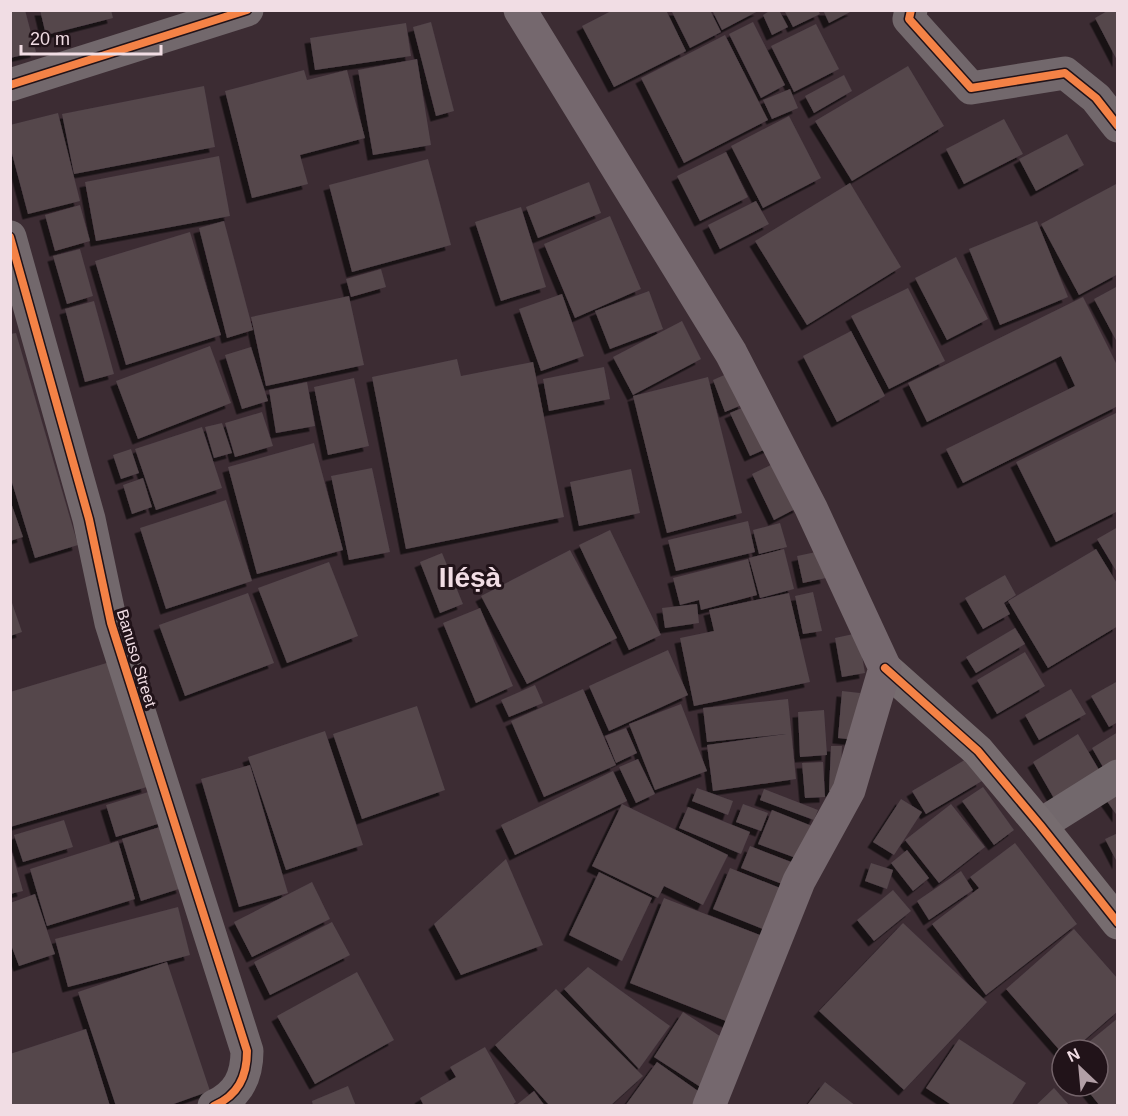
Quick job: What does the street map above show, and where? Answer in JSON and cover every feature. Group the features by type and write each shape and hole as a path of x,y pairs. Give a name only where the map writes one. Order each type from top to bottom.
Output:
{"main road":[{"path":"520,10 731,353 811,508 885,668 849,790 799,881 709,1106"}],"street":[{"path":"10,85 247,10"},
{"path":"911,10 909,19 971,88 1065,73 1096,98 1118,126"},
{"name":"Banuso Street","path":"10,237 90,519 111,623 247,1051 247,1069 241,1083 226,1100 214,1106"},
{"path":"885,668 978,751 1118,923"},
{"path":"1040,825 1118,777"}],"building":[{"path":"10,10 25,10 36,52 10,58"},
{"path":"40,10 111,10 113,18 46,35"},
{"path":"613,10 666,10 686,51 614,87 582,26"},
{"path":"671,10 710,10 721,32 690,48"},
{"path":"712,10 760,10 722,30"},
{"path":"771,10 779,10 788,27 772,35 763,15"},
{"path":"784,10 818,10 820,14 793,27"},
{"path":"823,10 854,10 829,23"},
{"path":"1109,10 1118,10 1118,62 1095,18"},
{"path":"431,22 454,111 436,116 413,27"},
{"path":"753,22 785,85 761,98 729,34"},
{"path":"406,23 411,56 315,70 310,38"},
{"path":"816,24 839,69 794,92 771,46"},
{"path":"725,35 768,120 684,163 641,78"},
{"path":"417,59 431,145 373,155 358,70"},
{"path":"908,66 944,126 852,181 815,121"},
{"path":"304,70 307,80 347,70 365,138 300,155 308,184 252,198 225,91"},
{"path":"844,75 852,91 814,113 805,96"},
{"path":"204,86 215,147 74,174 62,114"},
{"path":"790,89 798,108 772,119 763,100"},
{"path":"58,113 80,201 28,214 10,146 10,125"},
{"path":"789,116 821,178 763,208 731,146"},
{"path":"1004,119 1023,154 964,184 946,149"},
{"path":"1067,134 1084,165 1036,191 1019,159"},
{"path":"726,152 748,197 700,221 677,176"},
{"path":"219,156 230,216 96,241 85,182"},
{"path":"428,159 451,245 352,272 329,185"},
{"path":"589,182 601,213 538,238 526,207"},
{"path":"850,183 901,267 807,325 755,241"},
{"path":"1118,183 1118,274 1079,295 1041,224"},
{"path":"756,201 769,224 720,249 708,225"},
{"path":"80,205 90,241 55,251 45,215"},
{"path":"521,207 546,287 501,301 475,222"},
{"path":"610,216 641,289 575,318 544,244"},
{"path":"224,221 253,330 227,338 199,228"},
{"path":"1037,221 1068,297 1000,325 969,249"},
{"path":"190,232 221,335 126,365 95,261"},
{"path":"80,249 93,296 67,304 53,256"},
{"path":"956,257 988,319 947,340 915,278"},
{"path":"381,269 386,287 351,297 346,279"},
{"path":"1118,286 1118,344 1094,299"},
{"path":"908,288 945,361 889,389 851,316"},
{"path":"649,291 663,329 610,349 595,311"},
{"path":"562,294 584,356 541,371 519,309"},
{"path":"349,296 364,365 266,386 251,317"},
{"path":"1083,297 1118,367 1118,406 963,483 946,449 1075,386 1061,356 927,422 908,383"},
{"path":"94,301 114,374 85,382 65,309"},
{"path":"682,321 701,359 633,395 613,357"},
{"path":"851,331 885,396 837,422 803,356"},
{"path":"16,333 78,545 35,558 10,476 10,334"},
{"path":"210,346 231,403 138,439 116,381"},
{"path":"251,347 268,401 242,409 225,355"},
{"path":"457,359 461,376 533,362 564,517 406,549 372,377"},
{"path":"604,367 610,399 549,411 543,379"},
{"path":"731,372 744,404 725,412 713,380"},
{"path":"708,377 742,513 667,533 633,396"},
{"path":"354,378 369,446 328,455 314,387"},
{"path":"307,382 315,426 276,433 269,390"},
{"path":"754,403 773,446 750,456 730,413"},
{"path":"262,412 273,446 235,457 225,423"},
{"path":"1118,412 1118,511 1056,542 1016,462"},
{"path":"222,423 232,453 214,458 205,427"},
{"path":"202,427 222,488 156,510 135,449"},
{"path":"314,443 343,550 257,574 228,467"},
{"path":"131,449 139,473 121,479 113,455"},
{"path":"777,462 799,507 774,520 752,474"},
{"path":"372,468 390,552 349,560 331,476"},
{"path":"631,469 640,513 579,526 570,482"},
{"path":"143,478 152,507 132,514 123,485"},
{"path":"10,500 23,537 10,541"},
{"path":"226,500 252,581 166,609 140,528"},
{"path":"748,521 755,552 676,571 668,540"},
{"path":"780,523 787,547 759,554 753,530"},
{"path":"1118,527 1118,574 1097,539"},
{"path":"610,530 661,635 629,650 579,545"},
{"path":"784,549 794,589 760,598 749,558"},
{"path":"1096,549 1118,585 1118,626 1048,668 1008,601"},
{"path":"570,550 617,638 527,684 481,596"},
{"path":"821,551 826,578 803,583 797,556"},
{"path":"442,553 463,604 440,613 420,562"},
{"path":"748,559 757,595 701,610 699,600 680,605 673,578"},
{"path":"329,562 358,636 287,663 258,588"},
{"path":"1005,575 1016,595 1004,603 1010,614 983,629 965,598"},
{"path":"813,592 822,631 803,634 795,596"},
{"path":"248,593 274,663 185,696 159,625"},
{"path":"789,593 810,682 694,706 680,638 714,631 709,610"},
{"path":"10,597 22,632 10,636"},
{"path":"697,604 699,623 665,628 662,608"},
{"path":"480,608 513,686 476,703 443,623"},
{"path":"1015,628 1025,644 976,673 966,657"},
{"path":"858,633 865,673 842,677 835,638"},
{"path":"668,650 688,695 609,731 589,686"},
{"path":"1025,652 1045,686 997,714 977,680"},
{"path":"110,662 147,787 10,827 10,692"},
{"path":"1118,681 1118,722 1109,727 1091,696"},
{"path":"535,685 543,703 509,717 501,700"},
{"path":"583,689 616,765 544,797 511,721"},
{"path":"1071,689 1086,714 1039,740 1025,715"},
{"path":"842,691 860,693 856,740 838,738"},
{"path":"788,699 796,779 713,791 707,745 786,734 707,742 703,708"},
{"path":"681,704 707,771 655,790 629,724"},
{"path":"417,706 445,790 362,819 333,734"},
{"path":"824,710 827,755 800,757 798,712"},
{"path":"626,728 637,753 616,763 605,736"},
{"path":"325,731 363,845 286,870 248,757"},
{"path":"1118,732 1118,768 1107,774 1092,748"},
{"path":"1078,734 1105,780 1059,807 1033,762"},
{"path":"831,746 842,746 840,792 829,791"},
{"path":"968,758 982,781 926,814 912,791"},
{"path":"638,759 655,794 636,803 619,767"},
{"path":"823,762 825,797 805,798 802,763"},
{"path":"250,765 288,893 239,907 201,779"},
{"path":"613,771 627,801 515,855 501,825"},
{"path":"983,787 1014,830 994,845 962,801"},
{"path":"697,788 733,801 728,815 692,801"},
{"path":"1118,788 1118,817 1104,797"},
{"path":"764,789 818,810 814,820 760,800"},
{"path":"155,790 164,822 116,837 106,805"},
{"path":"901,799 922,812 894,855 873,842"},
{"path":"622,804 728,855 703,905 664,886 658,898 592,866"},
{"path":"743,804 768,813 761,831 736,822"},
{"path":"951,804 985,847 939,883 905,840"},
{"path":"688,807 750,832 741,854 679,828"},
{"path":"772,810 817,828 804,861 758,844"},
{"path":"64,820 73,847 23,862 14,835"},
{"path":"163,826 182,888 141,901 122,839"},
{"path":"1118,833 1118,864 1105,839"},
{"path":"118,841 135,899 47,926 30,869"},
{"path":"1015,843 1077,924 986,995 932,924 979,888 970,877"},
{"path":"750,846 799,865 790,887 741,868"},
{"path":"10,850 23,891 10,894"},
{"path":"907,850 929,878 913,891 891,863"},
{"path":"506,859 543,945 461,975 434,924"},
{"path":"871,863 893,870 887,889 865,881"},
{"path":"730,868 790,892 773,933 713,909"},
{"path":"961,871 973,890 929,920 917,901"},
{"path":"599,872 652,898 622,961 569,935"},
{"path":"312,882 330,919 252,957 234,922"},
{"path":"893,890 911,911 874,941 857,920"},
{"path":"35,894 55,954 19,966 10,942 10,903"},
{"path":"664,898 765,937 731,1023 630,983"},
{"path":"178,907 190,955 68,987 55,939"},
{"path":"332,922 350,955 270,995 254,962"},
{"path":"903,923 987,1002 904,1090 819,1011"},
{"path":"1074,929 1118,979 1118,1011 1087,1038 1050,1039 1006,989"},
{"path":"167,962 210,1091 168,1106 116,1106 78,992"},
{"path":"588,967 670,1026 639,1069 564,989"},
{"path":"357,972 394,1040 315,1084 277,1016"},
{"path":"556,989 643,1076 610,1106 550,1106 495,1045"},
{"path":"683,1012 732,1044 702,1088 654,1057"},
{"path":"1118,1018 1118,1106 1100,1106 1094,1098 1110,1098 1110,1038 1094,1038"},
{"path":"86,1029 110,1106 12,1106 10,1054"},
{"path":"959,1039 1026,1083 1011,1106 953,1106 926,1088"},
{"path":"485,1047 516,1102 511,1106 424,1106 420,1098 456,1077 450,1067"},
{"path":"657,1062 708,1098 703,1106 625,1106"},
{"path":"825,1082 856,1106 808,1104"},
{"path":"348,1086 356,1106 313,1106 312,1101"},
{"path":"534,1091 545,1106 515,1106"},
{"path":"1050,1092 1050,1098 1063,1098 1070,1106 1035,1106"}],"cycle path":[{"path":"10,85 247,10"},
{"path":"911,10 909,19 971,88 1065,73 1096,98 1118,126"},
{"path":"10,237 89,519 111,623 247,1051 247,1060 240,1084 235,1091 214,1106"},
{"path":"885,668 978,751 1118,923"}],"district":[{"name":"Iléṣà","path":"470,577"}]}
